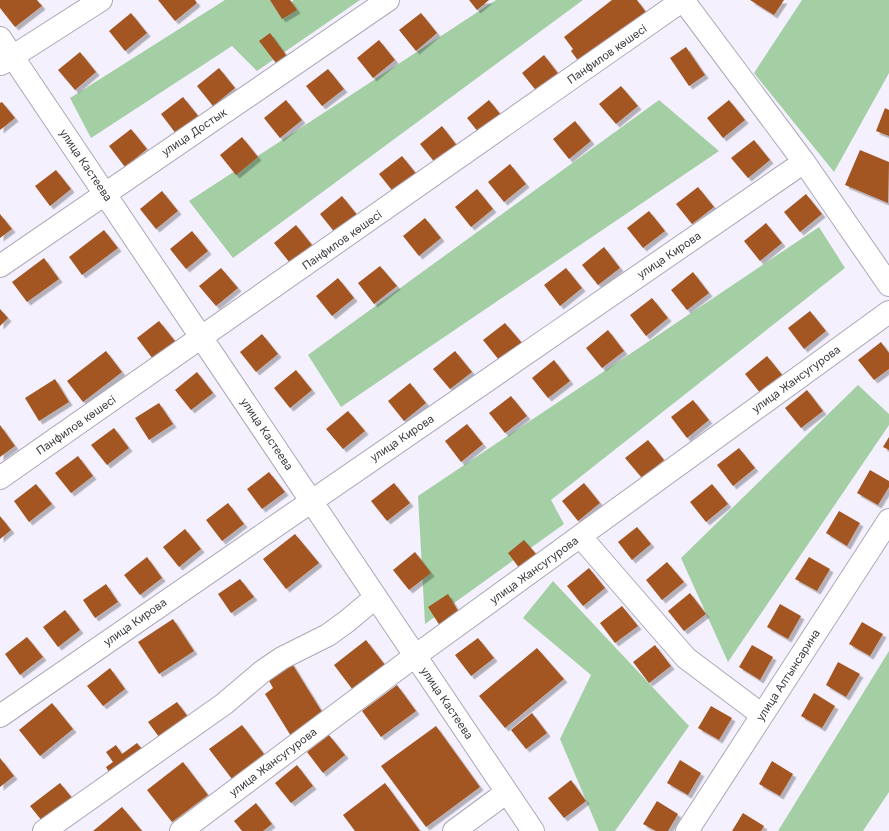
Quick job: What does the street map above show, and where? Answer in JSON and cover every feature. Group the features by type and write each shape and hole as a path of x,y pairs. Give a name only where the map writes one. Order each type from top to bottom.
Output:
{"street":[{"path":"6,61 101,0"},
{"name":"улица Достык","path":"0,266 104,193 388,0"},
{"path":"683,0 804,162 889,285"},
{"name":"Панфилов көшесі","path":"0,478 683,0"},
{"name":"улица Кастеева","path":"0,38 6,61 104,193 533,831"},
{"name":"улица Кирова","path":"0,716 311,500 804,162"},
{"name":"улица Жансугурова","path":"181,831 415,656 889,312"},
{"name":"улица Алтынсарина","path":"687,831 889,520"},
{"path":"580,536 686,658 762,715"},
{"path":"44,831 224,704 263,671 282,658 328,635 376,597"},
{"path":"454,831 507,792"},
{"path":"481,831 507,792"}],"green space":[{"path":"225,0 288,0 291,2 294,0 360,0 257,71 232,46 91,138 70,98"},
{"path":"496,0 583,0 233,258 189,201"},
{"path":"802,0 889,0 889,73 834,172 754,73"},
{"path":"659,100 719,151 341,407 308,355"},
{"path":"819,227 845,268 551,500 564,524 425,624 418,496"},
{"path":"858,385 889,414 889,425 728,662 681,558"},
{"path":"553,581 689,726 615,831 599,831 560,739 591,675 523,618"},
{"path":"889,651 889,792 863,831 778,831"}],"building":[{"path":"0,0 37,0 42,6 15,27 0,8"},
{"path":"158,0 195,0 197,3 175,21"},
{"path":"270,0 290,0 297,10 282,19"},
{"path":"469,0 489,0 477,10"},
{"path":"612,0 637,0 648,15 582,66 571,51 573,49 564,37"},
{"path":"750,0 784,0 774,15"},
{"path":"131,13 147,33 125,51 109,31"},
{"path":"421,13 437,33 416,51 399,30"},
{"path":"270,33 289,59 279,67 259,41"},
{"path":"379,40 395,60 373,78 357,58"},
{"path":"686,47 705,75 689,86 670,58"},
{"path":"80,52 96,72 75,90 58,70"},
{"path":"544,55 560,76 538,93 522,73"},
{"path":"219,68 235,88 213,106 197,86"},
{"path":"328,69 344,89 322,106 306,86"},
{"path":"621,86 638,106 616,124 599,104"},
{"path":"183,97 199,117 177,135 161,114"},
{"path":"286,100 302,120 280,138 264,118"},
{"path":"489,100 505,120 483,138 467,118"},
{"path":"729,100 745,120 723,138 707,118"},
{"path":"2,102 15,118 0,130 0,103"},
{"path":"885,108 889,110 889,136 876,131"},
{"path":"575,121 591,141 569,159 553,139"},
{"path":"442,126 458,147 436,164 420,144"},
{"path":"131,129 147,149 125,167 109,146"},
{"path":"242,137 258,157 236,175 220,155"},
{"path":"754,140 770,160 748,178 731,158"},
{"path":"860,150 889,162 888,203 845,185"},
{"path":"402,156 418,176 395,194 379,174"},
{"path":"510,164 526,184 504,202 488,182"},
{"path":"56,170 71,189 50,206 35,186"},
{"path":"698,187 714,207 692,224 676,204"},
{"path":"477,189 493,209 471,227 455,207"},
{"path":"162,191 178,211 156,229 140,209"},
{"path":"806,194 822,214 800,232 784,212"},
{"path":"342,196 358,216 336,234 320,214"},
{"path":"649,211 665,231 643,248 627,228"},
{"path":"0,214 12,229 0,238"},
{"path":"425,218 441,238 419,256 403,236"},
{"path":"766,223 782,243 760,261 744,241"},
{"path":"296,225 312,245 290,263 274,243"},
{"path":"104,230 118,248 82,275 69,257"},
{"path":"192,231 208,251 186,269 170,249"},
{"path":"604,247 620,268 598,285 582,265"},
{"path":"44,258 59,279 27,302 12,282"},
{"path":"380,266 397,286 374,304 358,283"},
{"path":"221,268 238,288 216,306 199,286"},
{"path":"566,268 582,288 560,306 544,285"},
{"path":"693,272 709,293 687,310 671,290"},
{"path":"338,278 354,298 332,316 316,296"},
{"path":"652,298 668,318 646,336 630,315"},
{"path":"0,309 8,318 0,326"},
{"path":"810,311 826,331 804,349 788,328"},
{"path":"159,321 175,341 153,359 137,338"},
{"path":"505,323 522,343 499,360 483,340"},
{"path":"608,330 624,351 602,368 586,348"},
{"path":"262,334 278,354 256,372 240,352"},
{"path":"881,342 889,353 889,369 874,380 858,360"},
{"path":"106,351 122,372 83,402 67,381"},
{"path":"455,351 472,372 450,389 433,369"},
{"path":"767,356 783,376 761,394 745,374"},
{"path":"554,360 570,381 548,398 532,378"},
{"path":"296,370 312,390 290,408 274,388"},
{"path":"197,372 213,393 191,410 175,390"},
{"path":"55,379 69,402 39,421 25,398"},
{"path":"410,383 426,403 404,421 388,401"},
{"path":"807,390 823,411 801,428 785,408"},
{"path":"511,396 527,416 505,433 489,413"},
{"path":"693,400 709,420 687,438 671,417"},
{"path":"159,403 173,424 149,440 135,418"},
{"path":"348,411 365,431 343,449 326,429"},
{"path":"467,424 483,444 461,462 445,441"},
{"path":"0,425 15,446 0,457"},
{"path":"114,428 129,448 107,465 91,445"},
{"path":"889,437 889,450 883,447"},
{"path":"648,440 664,460 642,478 625,458"},
{"path":"739,448 755,468 733,486 717,465"},
{"path":"78,456 93,476 71,493 55,473"},
{"path":"870,470 889,481 889,487 878,505 857,493"},
{"path":"269,472 285,492 262,509 247,489"},
{"path":"394,483 410,503 387,521 371,501"},
{"path":"584,483 600,503 578,521 562,501"},
{"path":"36,484 52,504 29,522 14,501"},
{"path":"712,484 728,504 706,522 690,502"},
{"path":"228,503 244,524 222,541 206,520"},
{"path":"839,511 860,523 847,546 826,533"},
{"path":"0,516 11,530 0,539"},
{"path":"637,527 651,544 632,560 618,542"},
{"path":"185,529 201,549 179,567 163,547"},
{"path":"295,534 319,563 286,589 263,559"},
{"path":"524,540 537,555 520,569 508,553"},
{"path":"415,552 431,573 409,590 393,570"},
{"path":"147,557 162,578 140,595 124,575"},
{"path":"809,557 830,569 817,591 795,579"},
{"path":"667,562 684,582 662,600 646,580"},
{"path":"589,568 605,588 583,606 567,586"},
{"path":"240,579 254,597 231,613 218,594"},
{"path":"106,584 118,602 95,618 83,600"},
{"path":"690,593 706,614 684,631 668,611"},
{"path":"448,594 460,614 440,626 428,607"},
{"path":"780,604 801,616 788,639 767,627"},
{"path":"622,606 638,626 615,643 600,623"},
{"path":"65,610 80,630 58,647 43,627"},
{"path":"173,619 194,651 159,674 138,642"},
{"path":"862,622 883,634 870,656 849,644"},
{"path":"27,637 43,657 20,675 5,654"},
{"path":"478,638 494,658 471,676 455,655"},
{"path":"366,640 388,669 356,694 334,665"},
{"path":"655,645 671,666 649,683 633,662"},
{"path":"752,645 773,657 760,680 739,667"},
{"path":"537,648 564,679 505,728 479,696"},
{"path":"291,662 327,720 294,741 265,694 273,688 267,677"},
{"path":"838,662 860,674 846,697 826,685"},
{"path":"110,668 125,689 103,706 87,686"},
{"path":"397,685 416,711 381,737 362,711"},
{"path":"814,693 835,706 822,728 801,716"},
{"path":"177,702 188,717 159,737 148,722"},
{"path":"52,703 73,729 40,756 19,730"},
{"path":"711,706 732,718 719,740 698,728"},
{"path":"532,713 547,733 526,749 511,730"},
{"path":"242,725 264,754 232,779 209,749"},
{"path":"436,726 480,787 426,827 381,766"},
{"path":"329,735 345,755 323,773 307,752"},
{"path":"137,743 143,750 110,774 106,767 113,762 106,752 116,745 122,754"},
{"path":"0,758 14,776 0,787"},
{"path":"680,760 701,773 688,795 667,783"},
{"path":"772,761 793,774 780,796 759,784"},
{"path":"183,762 208,795 172,822 147,790"},
{"path":"297,765 313,786 291,803 275,783"},
{"path":"571,780 586,801 564,818 548,798"},
{"path":"60,783 73,799 43,822 30,806"},
{"path":"385,783 420,831 355,831 343,815"},
{"path":"657,801 678,814 668,831 656,831 643,824"},
{"path":"256,803 272,824 263,831 242,831 234,821"},
{"path":"122,807 142,831 93,831"},
{"path":"743,813 764,826 761,831 732,831"}]}
